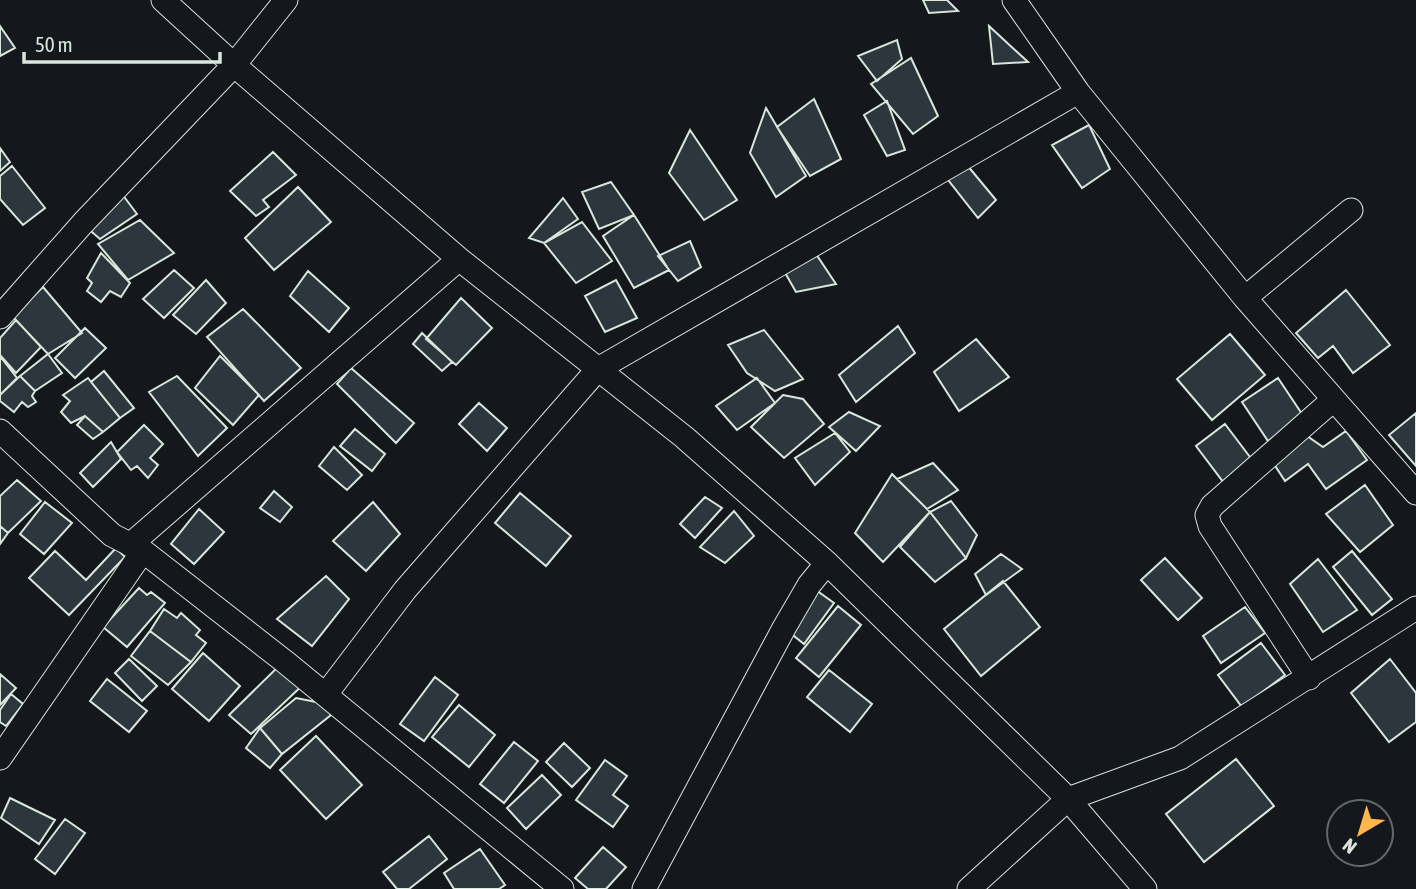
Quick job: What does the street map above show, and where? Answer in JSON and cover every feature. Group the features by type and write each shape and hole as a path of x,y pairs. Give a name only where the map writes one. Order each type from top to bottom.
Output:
{"street":[{"path":"163,0 234,65 459,259 684,437 827,564 1068,799 1145,889"},
{"path":"0,317 83,223 234,65 286,0"},
{"path":"1014,0 1078,92 1245,298 1416,493"},
{"path":"326,695 405,590 598,369 1078,92"},
{"path":"1245,298 1351,210"},
{"path":"0,758 136,548 459,259"},
{"path":"1309,678 1210,526 1207,515 1212,506 1333,400"},
{"path":"0,431 112,535 136,548 326,695 562,889"},
{"path":"644,889 784,628 809,585 827,564"},
{"path":"970,889 1068,799 1180,758 1416,608"}],"building":[{"path":"923,0 947,0 958,11 929,13"},
{"path":"0,26 15,48 0,56"},
{"path":"989,26 1028,62 993,64"},
{"path":"897,40 902,59 877,81 858,56"},
{"path":"911,58 938,116 913,134 871,84"},
{"path":"814,99 841,159 810,176 777,127"},
{"path":"887,101 905,150 887,156 864,115"},
{"path":"766,108 806,176 776,197 750,153"},
{"path":"1089,125 1110,169 1082,188 1052,145"},
{"path":"690,130 737,200 704,220 669,173"},
{"path":"0,148 10,162 0,171"},
{"path":"273,152 296,175 263,200 269,207 256,216 230,191"},
{"path":"962,159 996,200 978,218 945,176"},
{"path":"12,166 45,208 23,225 0,199 0,176"},
{"path":"611,182 634,215 599,229 582,192"},
{"path":"298,187 331,222 274,270 245,238"},
{"path":"122,194 137,214 100,239 85,226"},
{"path":"563,198 578,219 544,243 529,238"},
{"path":"634,215 669,270 634,288 603,236"},
{"path":"140,220 174,253 128,280 98,244"},
{"path":"582,222 612,261 576,283 544,243"},
{"path":"690,241 701,267 678,281 658,256"},
{"path":"814,251 836,284 796,292 780,264"},
{"path":"101,253 130,283 121,297 110,291 101,302 87,291 92,283 87,278"},
{"path":"174,270 194,288 164,318 143,299"},
{"path":"308,271 349,308 329,332 290,296"},
{"path":"206,280 226,303 196,334 173,315"},
{"path":"616,280 637,318 605,332 585,296"},
{"path":"43,287 82,333 48,354 12,316"},
{"path":"1346,290 1390,345 1353,373 1333,346 1318,358 1296,333"},
{"path":"461,298 492,328 456,365 426,339"},
{"path":"243,309 301,368 264,401 207,337"},
{"path":"16,320 41,347 16,373 0,355 0,338"},
{"path":"898,326 915,353 856,402 839,375"},
{"path":"85,328 106,348 75,378 55,358"},
{"path":"764,330 803,379 775,391 747,373 728,345"},
{"path":"422,333 452,362 442,371 413,344"},
{"path":"1230,334 1265,375 1212,420 1177,379"},
{"path":"976,339 1009,377 959,411 934,372"},
{"path":"48,354 62,373 35,391 20,376"},
{"path":"0,356 17,378 1,394 0,394"},
{"path":"220,356 259,395 233,425 195,388"},
{"path":"351,368 414,423 396,443 337,384"},
{"path":"104,371 134,408 120,418 91,382"},
{"path":"20,376 35,391 32,396 36,402 28,407 22,402 14,412 0,401 0,395"},
{"path":"177,376 227,428 198,456 149,392"},
{"path":"88,378 120,418 103,432 85,416 71,423 61,412 70,401 63,395"},
{"path":"757,378 775,403 737,430 716,406"},
{"path":"1278,378 1304,417 1268,441 1242,402"},
{"path":"783,395 803,399 824,424 784,458 751,427"},
{"path":"479,403 507,428 487,451 459,424"},
{"path":"849,412 880,426 856,451 829,427"},
{"path":"1416,413 1416,466 1389,435"},
{"path":"85,416 103,432 93,439 77,425"},
{"path":"1225,424 1253,461 1224,483 1196,446"},
{"path":"144,425 163,444 150,458 158,465 148,478 137,466 131,470 117,452"},
{"path":"355,429 385,454 372,471 340,446"},
{"path":"1346,431 1367,460 1326,489 1308,464 1285,481 1272,461 1307,436 1323,447"},
{"path":"835,433 850,452 815,485 795,458"},
{"path":"111,442 121,459 93,487 80,473"},
{"path":"334,447 362,475 347,490 319,466"},
{"path":"933,463 958,490 927,509 897,479"},
{"path":"892,474 930,512 883,562 855,533"},
{"path":"17,480 41,501 8,533 0,526 0,496"},
{"path":"1365,485 1393,525 1360,552 1326,514"},
{"path":"274,491 292,507 280,522 260,508"},
{"path":"520,493 571,536 546,566 495,523"},
{"path":"705,497 722,508 695,538 680,524"},
{"path":"951,501 977,535 966,558 930,512"},
{"path":"45,502 72,523 44,554 20,534"},
{"path":"373,502 400,534 366,571 333,541"},
{"path":"199,509 224,532 194,564 171,544"},
{"path":"734,511 754,536 725,563 700,547"},
{"path":"930,512 966,558 935,582 900,547"},
{"path":"0,526 8,533 0,544"},
{"path":"116,548 125,557 69,615 29,578 55,551 86,580"},
{"path":"1352,551 1392,599 1372,615 1333,567"},
{"path":"1001,554 1022,569 986,595 975,574"},
{"path":"1165,558 1202,598 1178,620 1141,580"},
{"path":"1318,559 1357,610 1323,632 1290,584"},
{"path":"326,576 349,599 312,646 277,619"},
{"path":"1003,581 1040,627 981,676 944,629"},
{"path":"809,585 834,603 804,644 784,628"},
{"path":"139,588 147,595 151,592 165,603 127,647 103,627"},
{"path":"838,606 861,625 819,677 796,658"},
{"path":"1245,607 1265,633 1221,663 1203,636"},
{"path":"164,609 177,618 181,613 200,630 196,635 206,643 191,662 150,631"},
{"path":"150,631 191,662 168,685 131,656"},
{"path":"1261,643 1285,675 1242,707 1218,675"},
{"path":"203,653 240,686 209,721 172,689"},
{"path":"129,659 157,686 142,701 115,673"},
{"path":"1390,659 1416,693 1416,722 1389,742 1351,693"},
{"path":"284,661 307,681 251,734 229,715"},
{"path":"829,670 872,704 850,732 807,697"},
{"path":"0,674 16,688 0,705"},
{"path":"435,677 458,695 424,741 400,724"},
{"path":"107,679 147,711 129,732 90,701"},
{"path":"11,694 23,704 6,726 0,722 0,710"},
{"path":"296,698 341,707 282,754 260,728"},
{"path":"459,705 495,735 469,767 432,737"},
{"path":"260,728 282,754 270,768 246,748"},
{"path":"316,736 362,785 326,819 280,770"},
{"path":"514,742 538,761 504,803 480,784"},
{"path":"564,743 590,768 572,787 546,762"},
{"path":"1236,759 1274,806 1204,862 1166,814"},
{"path":"605,760 627,776 613,795 628,806 613,827 576,800"},
{"path":"542,775 561,795 526,829 507,808"},
{"path":"10,798 55,820 39,844 1,818"},
{"path":"65,819 85,833 55,874 35,859"},
{"path":"429,836 447,859 409,889 397,889 383,872"},
{"path":"603,847 626,867 606,889 588,889 575,878"},
{"path":"480,849 505,885 499,889 454,889 444,873"}]}
